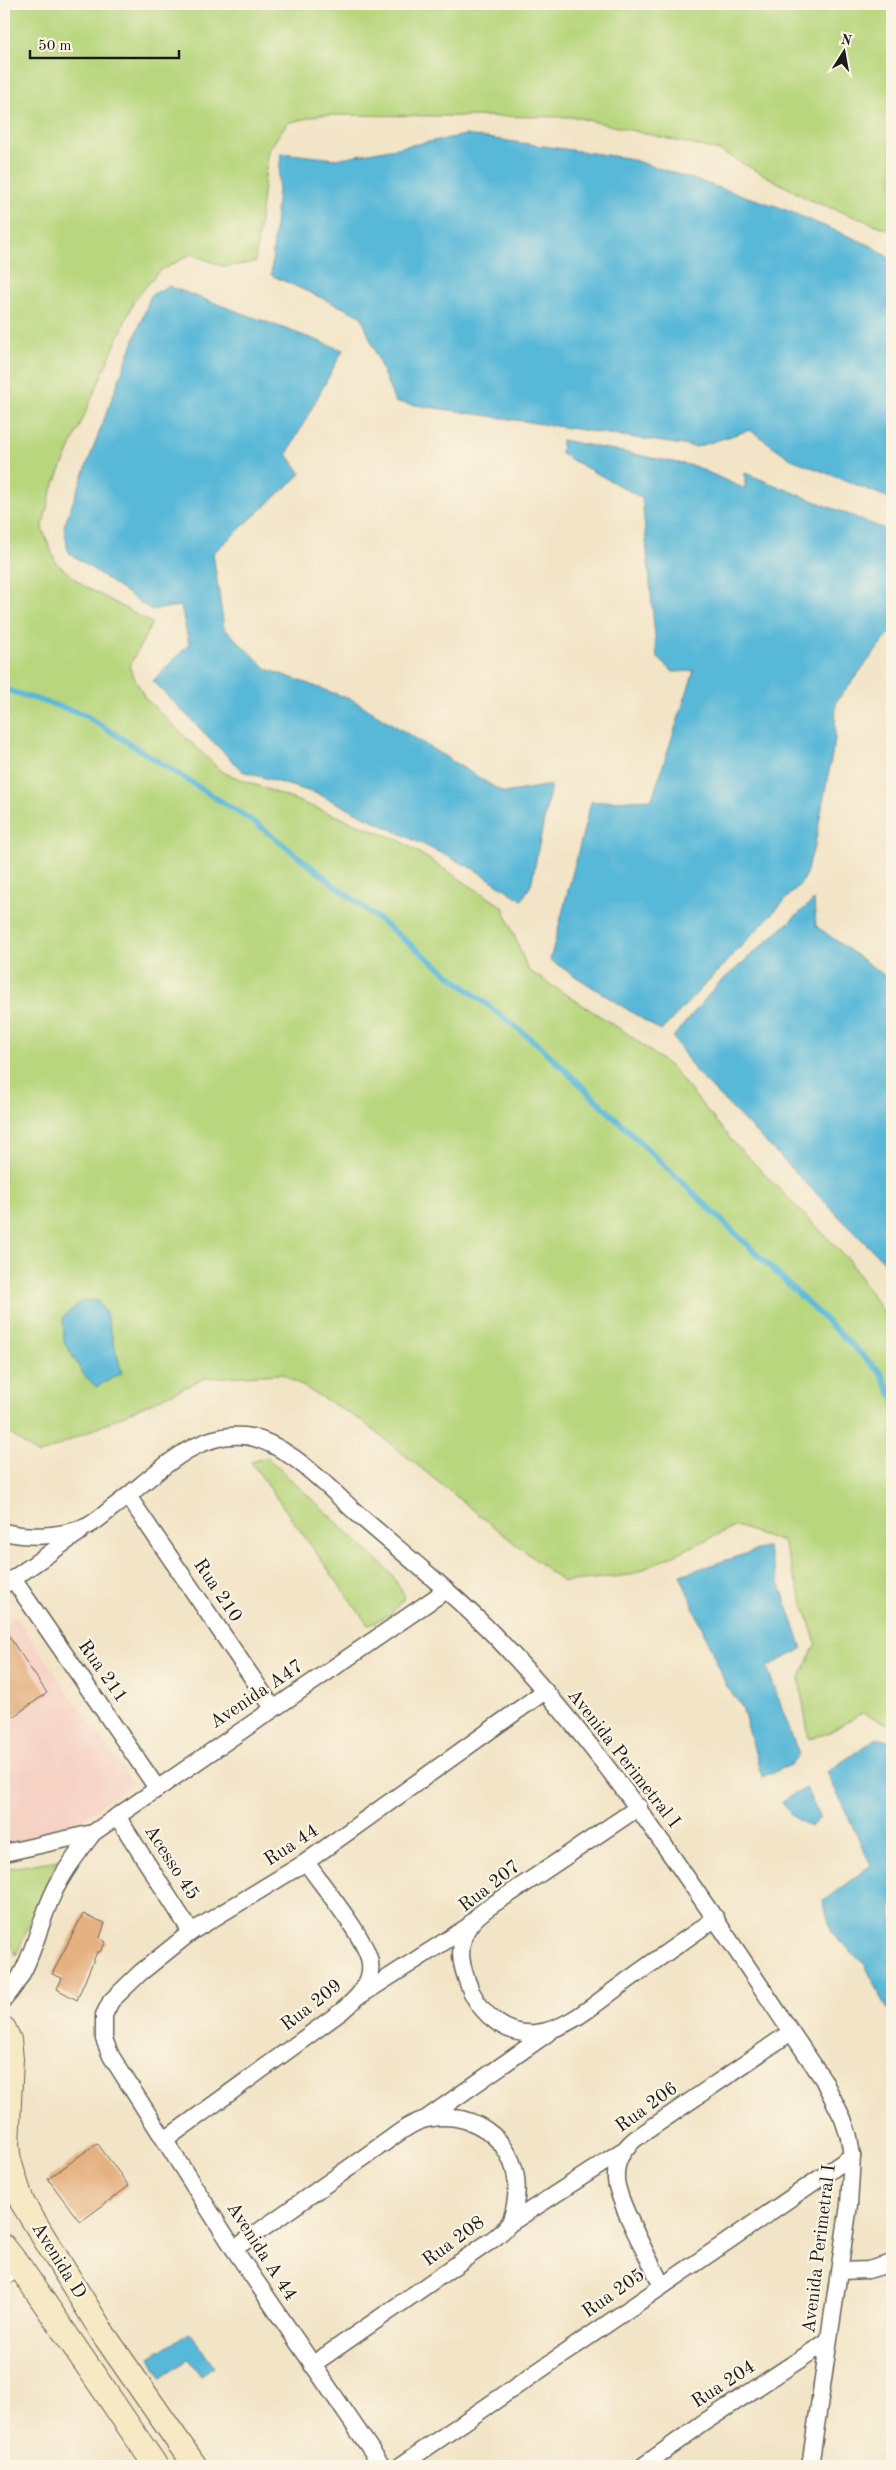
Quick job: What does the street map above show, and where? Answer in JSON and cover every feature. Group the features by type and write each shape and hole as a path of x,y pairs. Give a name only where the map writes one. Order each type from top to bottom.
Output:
{"street":[{"name":"Avenida Perimetral I","path":"4,1532 28,1536 51,1535 86,1528 200,1442 223,1435 258,1437 277,1446 308,1470 445,1591 494,1635 545,1691 638,1807 716,1918 834,2100 849,2137 852,2156 849,2205 810,2466"},
{"name":"Rua 210","path":"128,1496 273,1708"},
{"path":"8,1582 86,1528"},
{"name":"Rua 211","path":"8,1582 157,1788"},
{"name":"Avenida A47","path":"4,1999 17,1984 24,1971 44,1916 63,1874 93,1833 445,1591"},
{"name":"Rua 44","path":"112,2056 104,2039 102,2026 104,2015 111,2001 140,1973 191,1932 306,1862 545,1691"},
{"name":"Rua 207","path":"638,1807 497,1903 469,1926 461,1946 460,1956 465,1975 479,2004 498,2024 512,2031 536,2033 553,2030 580,2014 716,1918"},
{"name":"Acesso 45","path":"117,1816 191,1932"},
{"name":"Avenida A47","path":"4,1854 93,1833"},
{"name":"Rua 209","path":"165,2140 356,1998 368,1978 370,1963 368,1956 355,1932 306,1862"},
{"path":"356,1998 469,1926"},
{"name":"Avenida D","path":"4,2029 9,2040 11,2059 8,2161 22,2202 104,2335 195,2466"},
{"path":"425,2119 553,2030"},
{"name":"Rua 206","path":"662,2286 617,2186 617,2166 622,2152 635,2138 791,2032"},
{"name":"Avenida A 44","path":"112,2056 234,2249 382,2466"},
{"name":"Rua 208","path":"234,2249 390,2139 425,2119 454,2117 470,2120 486,2130 502,2146 516,2170 515,2206 509,2224 489,2242 312,2365"},
{"path":"509,2224 622,2152"},
{"name":"Rua 205","path":"400,2466 852,2156"},
{"name":"Avenida D","path":"4,2247 13,2276 156,2466"},
{"path":"840,2271 868,2270 892,2263"},
{"name":"Rua 204","path":"644,2466 703,2423 828,2341"}],"shaded area":[{"path":"15,1616 132,1783 82,1819 18,1842 4,1843 4,1623"}],"green space":[{"path":"4,4 892,4 892,231 810,200 720,151 575,117 320,115 287,123 268,151 255,262 225,267 191,254 158,272 134,301 51,492 42,528 56,563 84,586 152,623 129,667 145,698 222,772 399,840 503,907 528,970 628,1034 672,1068 733,1142 847,1258 892,1325 892,1729 886,1723 862,1713 828,1733 809,1739 799,1679 816,1643 783,1542 736,1526 631,1575 563,1582 362,1421 282,1374 205,1378 38,1455 4,1429"},
{"path":"267,1457 391,1573 405,1597 390,1615 368,1625 251,1462"},
{"path":"58,1860 16,1955 4,1924 4,1869"}],"water":[{"path":"466,135 627,158 779,207 872,246 892,260 892,499 791,459 750,430 696,447 395,402 361,316 271,275 281,153 336,159"},
{"path":"168,286 343,350 287,454 301,474 213,553 224,628 267,669 353,700 504,793 551,785 531,885 522,900 474,869 318,794 242,771 153,681 189,644 181,606 151,610 68,552 64,526 151,295"},
{"path":"562,440 694,466 745,489 745,473 892,532 892,630 836,702 835,739 815,844 804,880 661,1031 550,960 591,802 652,799 694,671 673,672 657,657 642,498 561,454"},
{"path":"814,900 816,926 892,981 892,1270 696,1072 673,1037 717,985"},
{"path":"81,1301 98,1301 106,1314 122,1373 96,1387 83,1374 64,1341 63,1317"},
{"path":"767,1547 802,1649 767,1667 799,1755 791,1765 762,1777 742,1707 726,1685 680,1575"},
{"path":"877,1738 892,1742 892,2018 865,1965 832,1933 823,1901 871,1865 827,1772"},
{"path":"806,1788 820,1818 810,1827 792,1816 782,1801"},
{"path":"190,2332 214,2367 201,2376 188,2359 161,2378 150,2357"}],"building":[{"path":"4,1629 47,1693 4,1723"},
{"path":"83,1914 105,1923 100,1938 106,1942 100,1952 97,1952 77,2000 57,1989 62,1978 52,1974"},
{"path":"97,2143 129,2186 80,2222 48,2179"}],"waterway":[{"path":"4,689 83,714 257,824 540,1046 881,1373 892,1396"}]}
